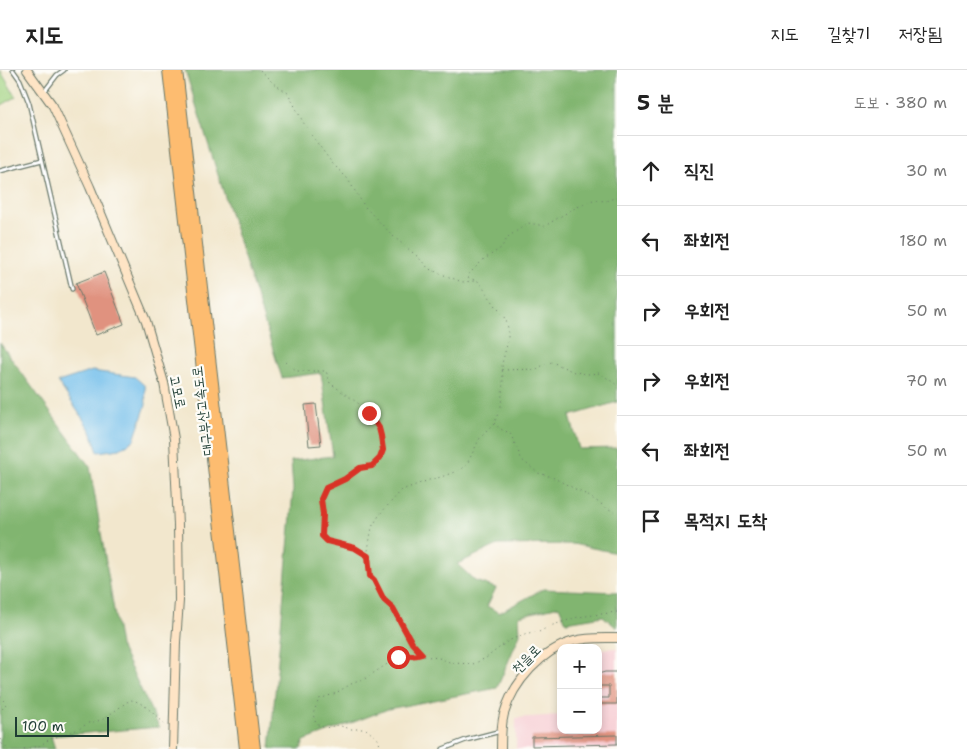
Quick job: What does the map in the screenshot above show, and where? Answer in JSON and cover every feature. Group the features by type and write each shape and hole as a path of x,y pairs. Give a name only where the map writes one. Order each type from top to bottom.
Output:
{"highway":[{"name":"대구부산고속도로","path":"168,70 245,749"},
{"name":"대구부산고속도로","path":"177,70 254,749"}],"main road":[{"name":"고모로","path":"28,70 53,106 143,313 170,410 177,483 179,601 173,749"},
{"name":"천을로","path":"501,749 501,730 504,714 510,700 527,673 538,662 552,651 574,641 617,638"}],"lane":[{"path":"13,70 20,80 29,103 72,289"},
{"path":"44,92 57,75 64,70"},
{"path":"0,171 42,160"},
{"path":"443,749 501,730"}],"path":[{"path":"260,70 273,83 288,93 303,122 332,163 347,178 365,207 394,237 429,269 462,282 478,281"},
{"path":"422,654 412,643 393,608 384,600 370,576 368,556 372,527 380,514 402,490 428,480 441,478 466,466 480,438 494,423 501,406 504,351 508,340 506,320 478,281 468,278 468,275 483,260 501,248 508,237 528,223 545,226 571,210 593,200 606,201 617,197"},
{"path":"286,362 297,371 326,371 330,383 362,405 379,428 383,450 378,462 372,466 360,468 345,479 328,486 324,490 321,499 323,514 322,538 350,546 368,556"},
{"path":"502,370 537,369 545,364 554,362 574,372 600,373 617,385"},
{"path":"494,423 500,429 510,433 522,460 538,473 552,477 585,494 617,514"},
{"path":"380,749 379,740 366,729 351,729 337,725 325,728 316,724 313,714 319,698 334,694 353,683 364,680 398,657 422,654 452,663 472,664 486,658 508,641 527,633 539,632 550,626 578,617 617,612"},
{"path":"0,696 6,704 0,712"},
{"path":"24,749 39,746 50,739 79,729 88,723 102,720 130,700 135,700 154,712 173,730"},
{"path":"0,739 2,744 9,749"}],"shaded area":[{"path":"617,648 617,749 516,749 516,718 557,715 557,734 602,734 602,649"}],"green space":[{"path":"0,70 16,97 0,106"},
{"path":"185,70 617,70 617,402 570,416 579,449 617,448 617,553 573,544 498,545 457,564 475,581 496,588 487,606 499,613 543,589 617,592 617,628 603,616 566,622 559,606 519,616 520,634 497,688 388,709 304,741 301,749 270,749 293,489 291,461 333,456 321,373 282,378"},
{"path":"0,343 90,467 120,646 159,727 51,736 55,749 0,749"}],"water":[{"path":"92,371 135,377 145,386 146,405 134,440 120,449 98,452 91,431 58,382"}],"building":[{"path":"104,272 124,324 96,335 76,283"},
{"path":"316,404 321,445 309,446 305,405"},
{"path":"617,672 617,704 602,704 602,698 609,698 609,686 602,686 602,673"},
{"path":"617,735 617,744 532,746 532,737"}],"route":[{"path":"369,413 379,428 383,444 382,455 378,462 372,466 360,468 345,479 328,486 322,493 323,514 321,534 324,540 350,546 368,556 370,576 384,600 393,608 412,643 422,654 398,657"}]}
